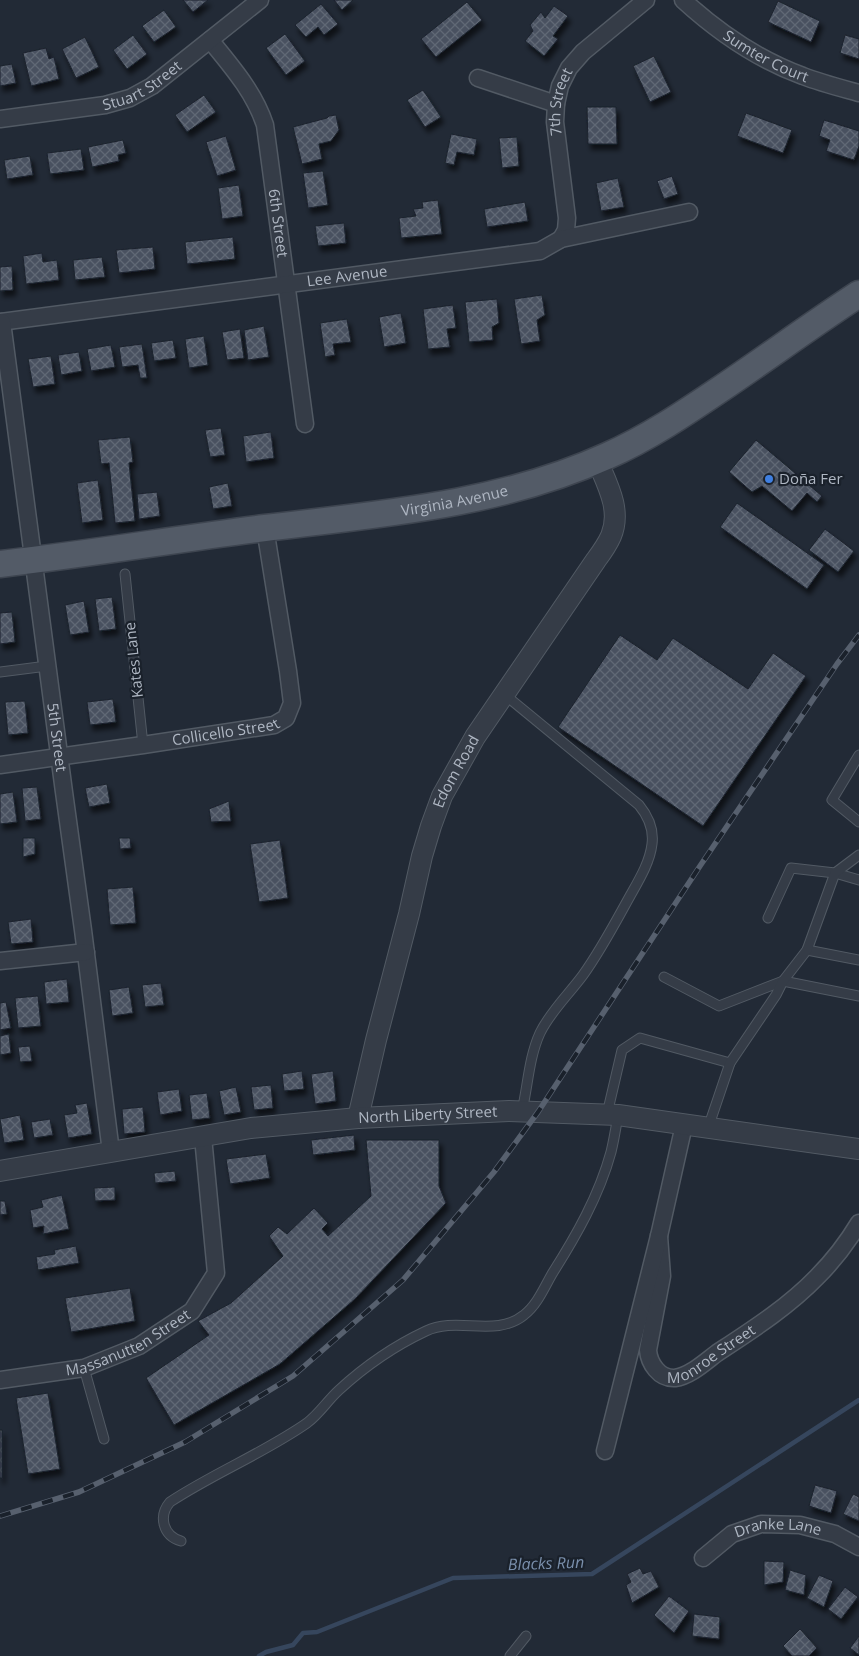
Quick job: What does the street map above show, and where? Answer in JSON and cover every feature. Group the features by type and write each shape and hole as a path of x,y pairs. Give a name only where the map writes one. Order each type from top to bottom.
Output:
{"main road":[{"name":"Virginia Avenue","path":"0,564 265,528 387,514 467,500 527,486 597,460 682,415 859,294"}],"street":[{"name":"Stuart Street","path":"0,119 105,105 130,98 152,86 260,0"},
{"name":"7th Street","path":"561,239 566,230 567,218 555,128 556,104 562,82 577,58 646,0"},
{"name":"Sumter Court","path":"683,0 733,40 771,62 804,76 859,93"},
{"name":"6th Street","path":"210,40 246,85 263,120 268,138 304,424"},
{"path":"478,78 556,104"},
{"name":"Lee Avenue","path":"1,322 540,251 561,239 688,212"},
{"name":"5th Street","path":"1,322 111,1152"},
{"name":"Edom Road","path":"358,1118 431,826 442,796 462,758 612,535 615,522 614,506 597,460"},
{"name":"Collicello Street","path":"0,765 144,746 274,725 286,718 292,704 265,528"},
{"path":"0,961 86,952"},
{"name":"North Liberty Street","path":"0,1171 251,1128 358,1118 522,1111 612,1114 859,1150"},
{"name":"Monroe Street","path":"605,1451 659,1236 684,1125"},
{"name":"Massanutten Street","path":"0,1380 84,1368 138,1346 192,1311 216,1273 203,1137"},
{"name":"Monroe Street","path":"659,1236 662,1276 648,1350 649,1358 654,1368 665,1376 674,1378 700,1366 799,1294 830,1263 858,1227"},
{"name":"Dranke Lane","path":"703,1558 732,1534 761,1524 800,1525 835,1534 859,1547"}],"lane":[{"name":"Kates Lane","path":"125,574 144,746"},
{"path":"0,672 47,666"},
{"path":"504,694 639,805 650,823 653,838 650,856 606,941 540,1033 533,1052 522,1111"},
{"path":"859,755 832,800 859,822"},
{"path":"708,1128 730,1063 784,981 807,950 835,873 859,855"},
{"path":"768,918 791,868 835,873 859,880"},
{"path":"807,950 859,960"},
{"path":"664,977 719,1006 784,981 859,996"},
{"path":"181,1541 170,1536 163,1524 164,1512 170,1502 267,1448 304,1424 316,1415 338,1391 364,1368 412,1338 433,1328 452,1325 500,1326 516,1320 529,1311 572,1242 594,1197 611,1151 612,1114 622,1050 640,1038 730,1063"},
{"path":"84,1368 104,1439"},
{"path":"510,1656 526,1636"}],"building":[{"path":"183,0 208,0 193,12"},
{"path":"334,0 353,0 342,10"},
{"path":"778,1 820,21 811,42 768,22"},
{"path":"467,2 482,20 436,57 421,39"},
{"path":"321,4 338,24 324,35 318,27 306,37 295,25"},
{"path":"554,6 568,16 553,36 558,39 544,56 525,41 533,31 530,25 541,12 545,18"},
{"path":"164,10 176,27 154,42 142,26"},
{"path":"285,34 305,61 286,75 266,48"},
{"path":"133,35 147,54 127,69 113,50"},
{"path":"845,35 859,39 859,59 840,53"},
{"path":"85,37 99,67 76,78 62,49"},
{"path":"46,48 49,59 54,57 59,79 31,86 23,53"},
{"path":"654,56 671,92 650,102 633,66"},
{"path":"12,64 16,83 0,86 0,66"},
{"path":"423,90 441,117 425,127 407,100"},
{"path":"204,95 216,112 187,132 175,115"},
{"path":"587,107 616,107 617,144 588,144"},
{"path":"746,113 792,130 783,153 737,136"},
{"path":"336,115 339,130 331,141 319,144 322,159 302,164 293,127"},
{"path":"824,120 859,131 859,146 854,160 826,151 830,140 819,136"},
{"path":"451,134 477,139 474,155 457,152 454,165 445,163"},
{"path":"226,136 236,170 217,176 206,142"},
{"path":"517,137 519,166 502,168 499,138"},
{"path":"123,140 126,153 118,155 119,161 92,167 88,147"},
{"path":"81,149 84,170 50,174 47,153"},
{"path":"30,156 33,175 7,179 4,160"},
{"path":"323,171 328,205 308,208 303,173"},
{"path":"672,176 678,194 664,199 657,181"},
{"path":"618,178 624,207 601,211 596,183"},
{"path":"239,185 243,216 222,219 218,188"},
{"path":"438,200 442,234 401,238 399,218 416,216 413,209 423,208 422,202"},
{"path":"525,202 528,221 487,227 484,209"},
{"path":"344,223 346,243 318,246 315,226"},
{"path":"233,237 235,259 187,264 185,242"},
{"path":"153,247 155,269 119,273 116,250"},
{"path":"42,253 43,262 57,260 59,280 26,284 23,256"},
{"path":"102,257 105,277 75,280 73,260"},
{"path":"12,266 13,290 0,291 0,267"},
{"path":"542,295 545,315 537,320 540,341 521,344 514,299"},
{"path":"497,299 499,323 492,327 493,340 469,342 465,302"},
{"path":"453,305 456,328 447,329 450,347 428,349 423,309"},
{"path":"401,313 406,343 384,347 379,317"},
{"path":"347,319 351,342 333,344 335,355 325,357 320,323"},
{"path":"264,326 269,357 248,360 244,330"},
{"path":"240,329 244,358 227,360 222,332"},
{"path":"204,336 208,365 189,368 185,339"},
{"path":"173,340 176,358 154,361 151,343"},
{"path":"142,344 147,378 140,378 138,365 122,367 119,347"},
{"path":"111,345 115,367 91,371 87,349"},
{"path":"79,352 82,371 61,375 58,355"},
{"path":"51,356 55,384 33,387 28,359"},
{"path":"221,428 225,455 210,457 205,430"},
{"path":"271,432 274,458 246,462 243,436"},
{"path":"130,437 133,462 129,463 135,521 115,523 109,463 101,464 98,440"},
{"name":"Doña Fer","path":"756,440 822,496 817,502 807,493 792,511 762,486 752,492 729,472"},
{"path":"98,480 103,520 82,523 77,483"},
{"path":"228,483 232,506 213,509 209,487"},
{"path":"157,492 160,516 139,519 137,494"},
{"path":"737,503 824,565 807,589 720,527"},
{"path":"825,529 854,551 838,572 809,550"},
{"path":"112,597 116,629 99,631 95,599"},
{"path":"84,601 89,632 70,635 65,605"},
{"path":"12,612 15,642 0,644 0,613"},
{"path":"620,635 657,660 673,638 748,689 773,653 806,676 703,826 558,727"},
{"path":"113,699 116,722 90,725 87,702"},
{"path":"25,701 28,733 8,735 5,702"},
{"path":"107,784 110,803 89,807 85,788"},
{"path":"37,787 41,819 25,821 22,788"},
{"path":"13,792 17,822 0,824 0,794"},
{"path":"229,801 231,821 211,822 209,809"},
{"path":"23,838 35,838 35,854 23,857"},
{"path":"119,838 130,838 131,848 120,849"},
{"path":"280,840 288,898 259,902 250,844"},
{"path":"133,887 136,923 110,925 107,889"},
{"path":"31,919 33,942 11,944 8,922"},
{"path":"67,979 69,1002 46,1004 44,982"},
{"path":"161,983 164,1005 145,1007 142,985"},
{"path":"129,987 133,1013 112,1016 109,990"},
{"path":"38,996 41,1026 18,1028 15,998"},
{"path":"6,1002 11,1028 0,1030 0,1003"},
{"path":"9,1034 11,1053 0,1055 0,1036"},
{"path":"30,1046 32,1061 20,1062 18,1047"},
{"path":"302,1071 304,1089 284,1091 282,1074"},
{"path":"333,1071 336,1101 315,1104 311,1074"},
{"path":"271,1085 273,1108 254,1110 251,1087"},
{"path":"236,1087 241,1112 224,1115 219,1091"},
{"path":"179,1089 182,1111 160,1115 157,1092"},
{"path":"207,1093 210,1118 192,1120 189,1095"},
{"path":"87,1103 92,1134 68,1138 64,1115 77,1113 75,1105"},
{"path":"143,1107 145,1132 124,1134 122,1109"},
{"path":"20,1115 24,1140 4,1143 0,1119"},
{"path":"50,1119 53,1135 34,1138 31,1122"},
{"path":"354,1135 355,1150 313,1155 311,1140"},
{"path":"366,1140 439,1140 439,1186 446,1203 355,1299 280,1364 174,1425 146,1378 209,1335 198,1321 231,1303 283,1256 269,1236 278,1227 287,1234 314,1208 328,1223 322,1229 328,1236 371,1196"},
{"path":"266,1154 270,1178 230,1184 226,1159"},
{"path":"175,1171 176,1181 155,1183 154,1173"},
{"path":"115,1187 115,1200 95,1201 94,1188"},
{"path":"62,1195 69,1229 43,1234 44,1226 33,1228 30,1210 43,1207 41,1200"},
{"path":"0,1201 5,1201 7,1214 0,1215"},
{"path":"76,1246 79,1263 38,1270 36,1257 55,1254 54,1250"},
{"path":"130,1288 135,1321 71,1332 65,1298"},
{"path":"48,1393 60,1469 28,1474 16,1398"},
{"path":"0,1430 2,1430 2,1478 0,1478"},
{"path":"815,1485 837,1491 831,1513 809,1506"},
{"path":"853,1494 859,1497 859,1521 843,1514"},
{"path":"764,1561 784,1562 783,1582 764,1585"},
{"path":"640,1568 643,1574 651,1571 659,1587 632,1603 626,1585 631,1582 627,1574"},
{"path":"790,1570 806,1575 804,1595 785,1590"},
{"path":"819,1575 833,1581 824,1607 807,1598"},
{"path":"845,1587 858,1597 841,1619 828,1609"},
{"path":"669,1596 689,1611 674,1633 654,1615"},
{"path":"694,1614 720,1617 719,1639 692,1636"},
{"path":"800,1629 817,1648 809,1656 792,1656 783,1646"},
{"path":"859,1636 859,1655 850,1648"}],"waterway":[{"name":"Blacks Run","path":"259,1656 266,1652 293,1645 303,1633 317,1632 453,1578 592,1574 859,1400"}],"railway":[{"path":"0,1516 79,1492 185,1442 293,1376 403,1280 494,1172 538,1112 700,866 837,664 859,635"}],"place":[{"name":"Doña Fer","path":"769,479"}]}
